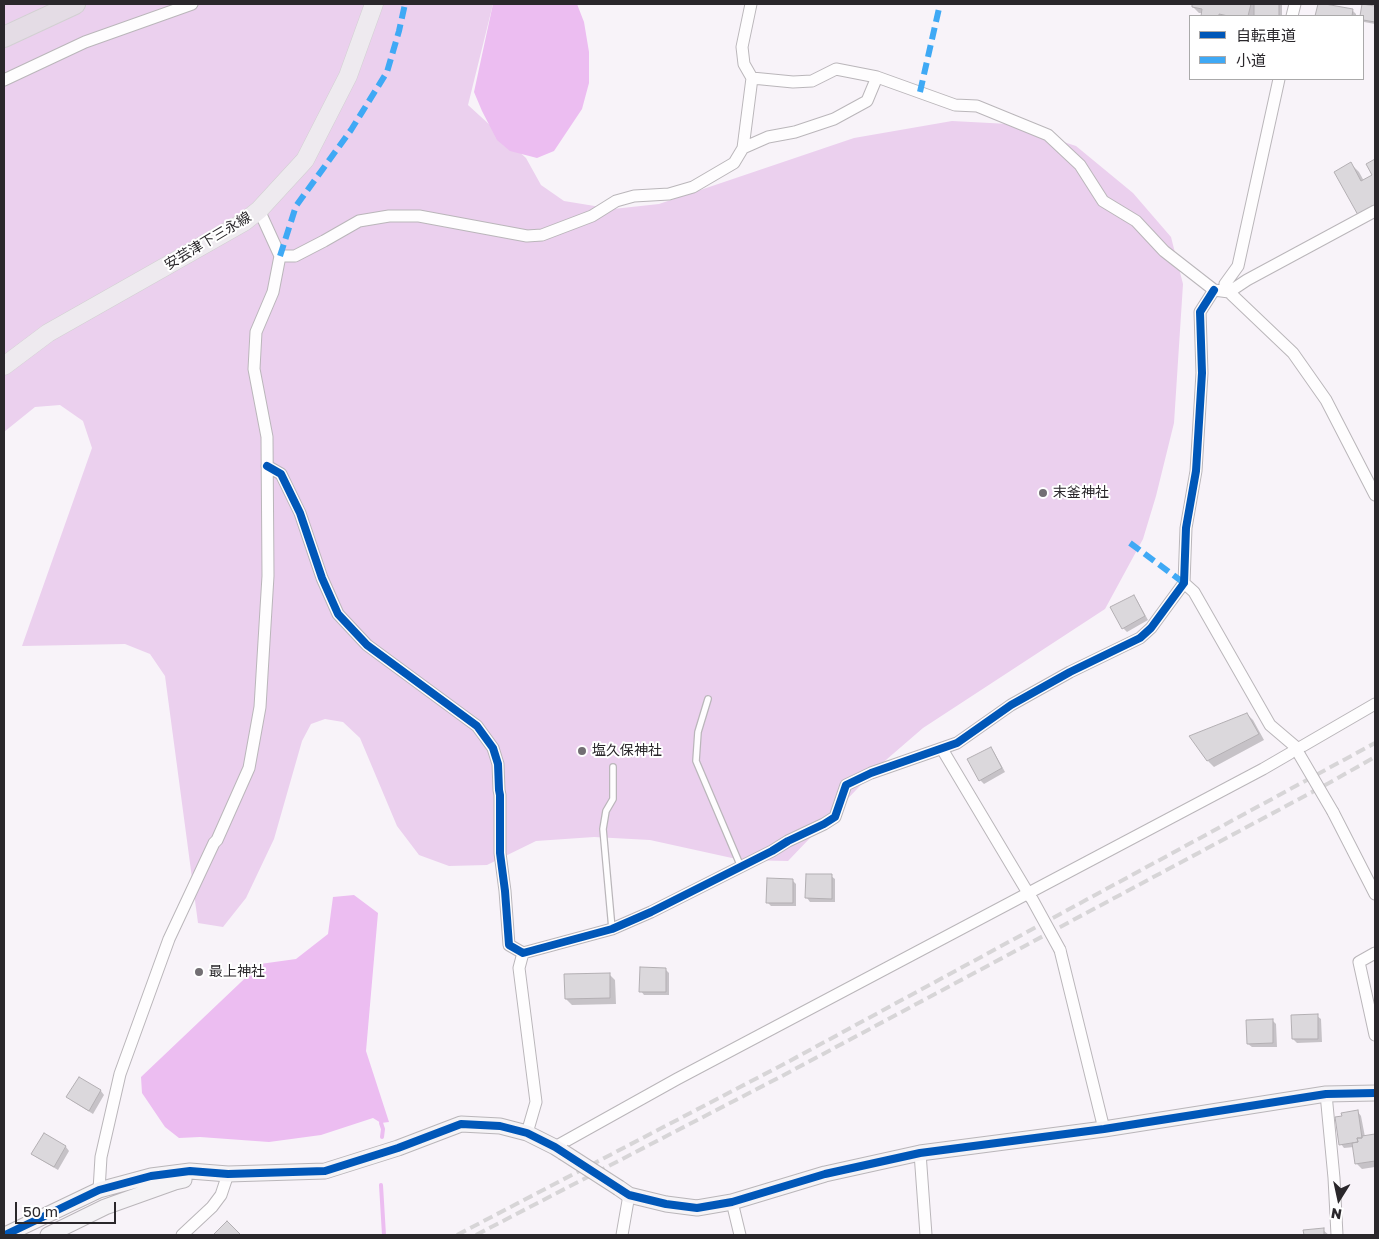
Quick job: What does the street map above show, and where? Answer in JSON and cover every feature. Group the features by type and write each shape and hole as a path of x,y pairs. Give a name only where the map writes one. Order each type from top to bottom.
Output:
{"highway":[{"path":"4,37 75,4"}],"main road":[{"name":"安芸津下三永線","path":"4,366 48,333 244,222 259,210 305,160 348,76 374,4"}],"street":[{"path":"4,80 86,42 192,4"},
{"path":"280,256 295,256 359,221 389,216 419,216 527,236 542,235 592,216 616,201 634,196 669,194 692,187 734,163 743,148 752,78 744,64 742,47 751,4"},
{"path":"752,78 793,82 812,81 836,69 877,77 955,105 977,106 1048,135 1080,165 1103,201 1136,221 1164,251 1214,290 1228,292 1375,211"},
{"path":"743,148 768,137 815,126 834,119 867,101 877,77"},
{"path":"1279,80 1238,266 1226,284 1228,292 1293,353 1326,400 1375,495"},
{"path":"99,1190 101,1157 120,1074 169,939 217,840 249,768 260,707 267,586 267,437 254,369 256,332 273,292 280,256 259,210"},
{"path":"267,466 281,474 300,513 322,578 338,614 367,645 477,726 493,748 498,764 500,853 509,945 523,952 612,929 652,912 741,867 824,824 835,816 846,785 871,773 957,743 1011,705 1070,672 1140,638 1151,628 1184,583 1186,528 1196,471 1202,373 1200,312 1214,290"},
{"path":"1184,583 1194,592 1270,725 1298,751 1333,812 1375,894"},
{"path":"559,1149 677,1079 1030,896 1298,751 1375,704"},
{"path":"942,749 1060,950 1104,1129"},
{"path":"523,952 519,968 536,1102 526,1133"},
{"path":"1375,953 1358,962 1375,1036"},
{"path":"5,1235 99,1190 151,1176 190,1171 228,1174 325,1171 398,1148 461,1124 500,1126 526,1133 559,1149 624,1191 666,1204 697,1208 732,1202 825,1174 920,1153 1104,1129 1326,1094 1375,1093"},
{"path":"1326,1094 1337,1235"},
{"path":"920,1153 926,1235"},
{"path":"48,1235 105,1207 175,1182 228,1174"},
{"path":"182,1235 222,1195 228,1174"},
{"path":"622,1235 624,1191"},
{"path":"732,1202 740,1235"}],"lane":[{"path":"708,699 698,732 696,761 741,867"},
{"path":"612,929 603,829 606,811 613,799 613,767"}],"shaded area":[{"path":"4,4 493,4 468,105 526,158 541,185 564,201 613,209 659,204 854,138 952,121 1009,124 1076,146 1133,193 1171,237 1183,284 1174,423 1143,539 1105,609 923,728 879,766 788,861 741,860 650,840 594,837 536,841 487,865 449,866 419,855 397,826 360,738 343,722 325,719 311,724 302,741 274,839 246,898 223,927 198,923 165,676 150,654 125,644 22,646 92,448 83,421 60,405 35,407 4,432"},
{"path":"493,4 577,4 584,22 589,52 589,83 582,109 554,151 537,158 510,151 497,140 474,92"},
{"path":"354,895 378,913 366,1051 389,1122 381,1123 373,1118 321,1135 269,1142 200,1137 179,1138 165,1127 142,1093 141,1077 260,964 296,959 328,934 333,897"}],"building":[{"path":"1192,4 1251,4 1248,15 1201,15 1202,9 1192,7"},
{"path":"1254,4 1279,4 1279,15 1254,15"},
{"path":"1318,4 1353,9 1352,15 1315,15"},
{"path":"1362,4 1375,6 1375,22 1364,20 1364,15 1360,15"},
{"path":"1375,159 1375,205 1358,215 1334,172 1351,162 1361,181 1372,175 1366,164"},
{"path":"1134,595 1145,616 1122,629 1110,607"},
{"path":"1247,713 1259,734 1207,761 1189,736"},
{"path":"991,747 1002,768 979,781 967,759"},
{"path":"806,874 832,874 832,899 805,898"},
{"path":"767,878 793,879 793,903 766,903"},
{"path":"640,967 666,968 666,992 639,992"},
{"path":"610,973 610,998 565,999 564,974"},
{"path":"1318,1014 1318,1039 1292,1039 1291,1015"},
{"path":"1273,1019 1273,1043 1247,1044 1246,1020"},
{"path":"79,1077 101,1090 89,1111 66,1097"},
{"path":"1358,1110 1362,1138 1357,1138 1358,1142 1339,1145 1335,1117 1342,1116 1341,1113"},
{"path":"44,1133 66,1146 54,1167 31,1154"},
{"path":"1375,1134 1375,1161 1355,1164 1352,1143 1358,1142 1357,1138 1362,1138 1362,1136"},
{"path":"227,1221 241,1235 213,1235"},
{"path":"1324,1228 1324,1235 1304,1235 1303,1230"}],"waterway":[{"path":"381,1123 383,1129 382,1137"},
{"path":"381,1185 384,1235"}],"railway":[{"path":"457,1235 784,1064 1375,743"},
{"path":"476,1235 782,1076 1375,757"}],"marked path":[{"path":"280,256 296,206 351,130 387,72 405,4"},
{"path":"920,92 940,4"},
{"path":"1130,543 1184,583"}],"cycle path":[{"path":"267,466 281,474 300,513 322,578 338,614 367,645 477,726 493,748 498,764 500,853 509,945 523,953 612,929 651,912 772,851 835,817 846,785 871,773 957,743 1011,705 1070,672 1140,638 1151,628 1184,583 1186,528 1196,471 1202,373 1200,312 1214,290"},
{"path":"5,1235 99,1190 151,1176 190,1171 228,1174 325,1171 398,1148 461,1124 500,1126 527,1133 555,1147 629,1195 666,1204 697,1208 732,1202 825,1174 920,1153 1104,1129 1326,1094 1375,1093"}],"place":[{"name":"末釜神社","path":"1043,493"},
{"name":"塩久保神社","path":"582,751"},
{"name":"最上神社","path":"199,972"}]}
